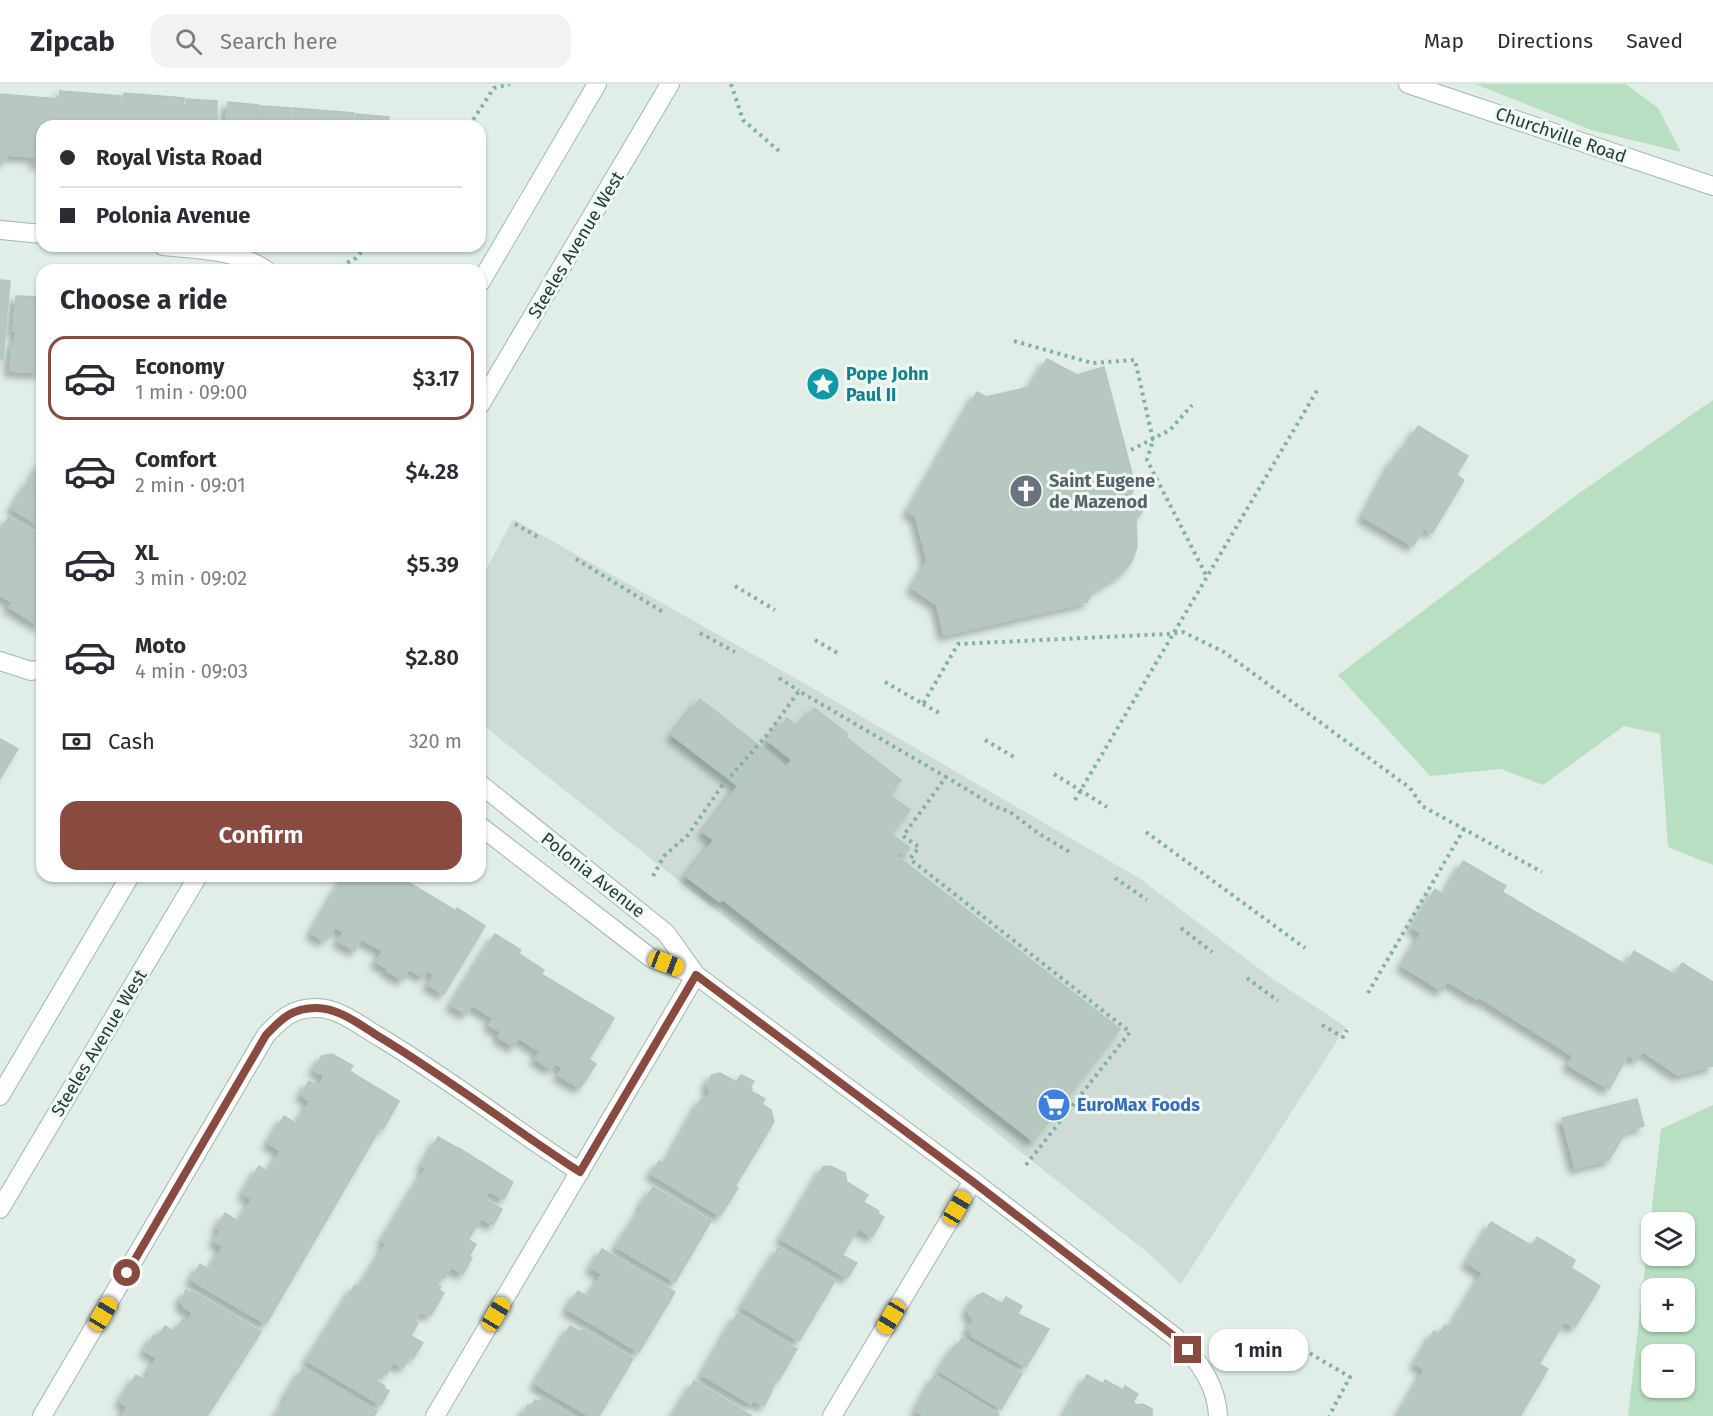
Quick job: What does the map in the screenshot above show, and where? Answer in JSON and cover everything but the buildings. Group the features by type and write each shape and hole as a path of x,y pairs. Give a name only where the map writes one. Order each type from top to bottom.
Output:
{"street":[{"path":"486,273 597,84"},
{"name":"Steeles Avenue West","path":"486,395 670,84"},
{"name":"Churchville Road","path":"1408,84 1713,186"},
{"path":"0,230 36,233"},
{"path":"221,252 258,264"},
{"path":"0,661 31,671 36,670"},
{"name":"Polonia Avenue","path":"486,789 666,933 696,975"},
{"name":"Polonia Avenue","path":"486,831 651,958 696,975 972,1181 1182,1343 1203,1368 1217,1406 1218,1416"},
{"path":"0,1096 126,882"},
{"name":"Steeles Avenue West","path":"0,1209 194,882"},
{"path":"435,1416 696,975"},
{"path":"42,1416 266,1035 279,1021 298,1009 318,1008 337,1011 407,1053 580,1172"},
{"path":"832,1416 972,1181"}],"path":[{"path":"473,120 494,88 510,84"},
{"path":"731,84 743,120 779,152"},
{"path":"345,264 361,252"},
{"path":"1014,341 1092,363 1135,360 1153,440 1147,459 1207,578"},
{"path":"1075,800 1318,389"},
{"path":"1131,450 1170,430 1192,405"},
{"path":"515,525 540,538"},
{"path":"576,559 663,612"},
{"path":"735,586 775,610"},
{"path":"924,704 958,644 1183,632 1224,652 1410,788 1422,806 1542,872"},
{"path":"700,633 735,652"},
{"path":"814,640 839,654"},
{"path":"779,678 996,807 1010,812 1072,854"},
{"path":"885,682 941,714"},
{"path":"652,876 664,855 688,835 722,787 767,735 800,691"},
{"path":"985,740 1014,757"},
{"path":"1054,774 1107,807"},
{"path":"946,777 903,836 919,847 910,860 1130,1032 1026,1165"},
{"path":"1368,993 1464,829"},
{"path":"1146,832 1305,948"},
{"path":"1050,840 1054,834"},
{"path":"1115,878 1147,900"},
{"path":"1180,928 1212,952"},
{"path":"1247,978 1278,1001"},
{"path":"1322,1025 1343,1037 1347,1030"},
{"path":"1228,1353 1279,1335 1350,1377 1329,1416"}],"shaded area":[{"path":"513,519 795,678 1139,878 1273,979 1346,1027 1181,1284 1148,1253 486,728 486,570"}],"green space":[{"path":"1475,84 1626,84 1658,108 1681,152 1591,130"},
{"path":"1713,400 1713,865 1668,847 1660,734 1624,726 1543,785 1501,769 1430,776 1338,675 1578,494"},
{"path":"1713,1105 1713,1416 1628,1416 1641,1303 1641,1332 1695,1332 1695,1278 1644,1278 1645,1266 1695,1266 1695,1212 1651,1212 1661,1129"}],"place":[{"name":"Pope John Paul II","path":"823,384"},
{"name":"Saint Eugene de Mazenod","path":"1026,491"},
{"name":"EuroMax Foods","path":"1054,1105"}],"route":[{"path":"127,1273 266,1035 279,1021 298,1009 318,1008 337,1011 407,1053 580,1172 696,975 972,1181 1175,1337 1188,1350"}]}
